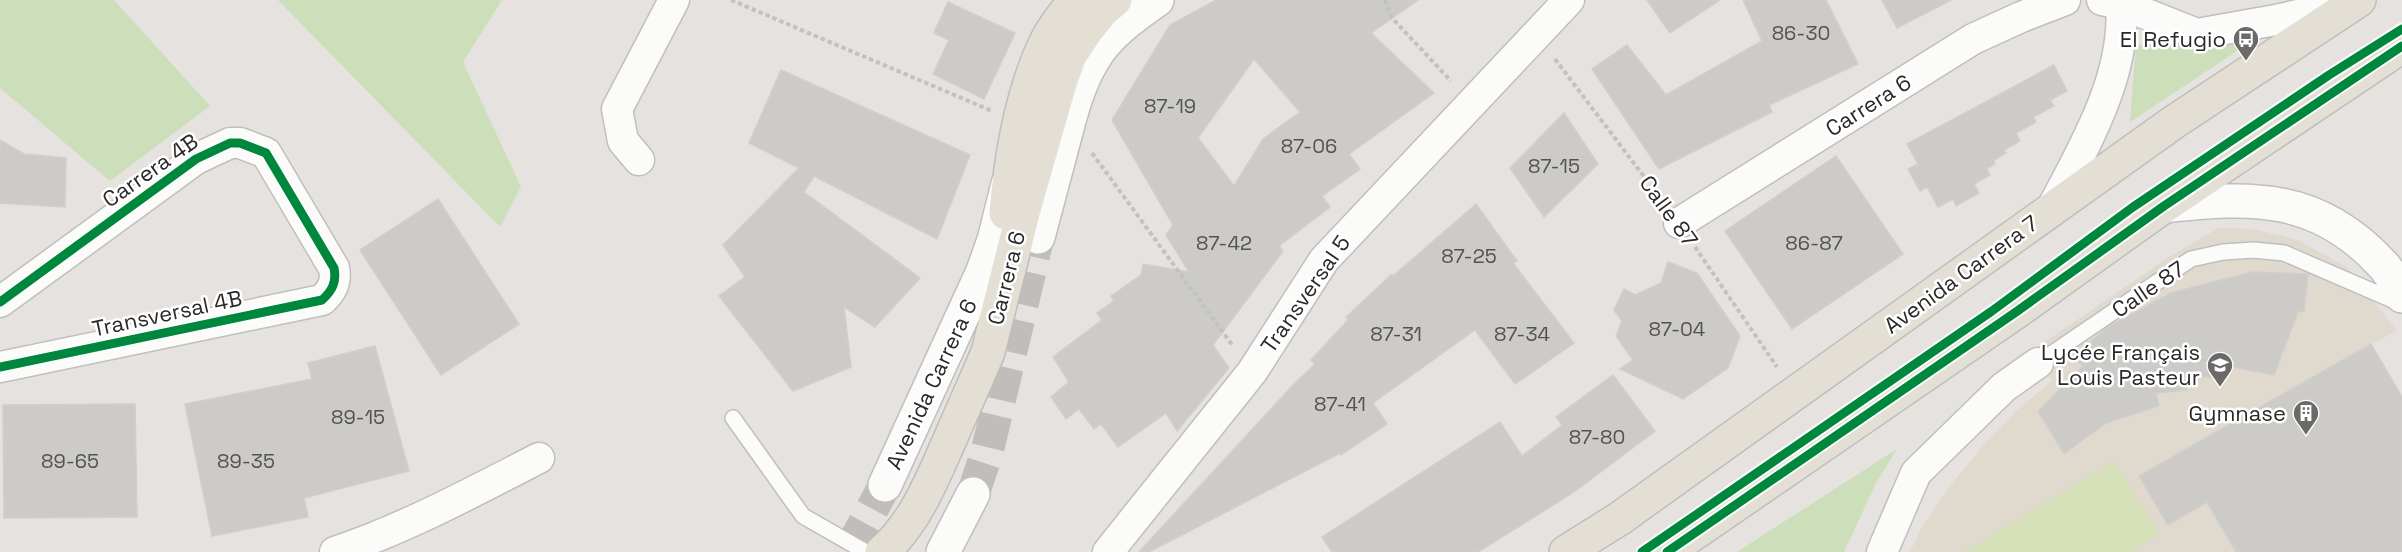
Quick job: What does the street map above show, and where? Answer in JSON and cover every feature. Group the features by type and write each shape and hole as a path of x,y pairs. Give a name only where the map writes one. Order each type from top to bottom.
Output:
{"main road":[{"name":"Carrera 6","path":"882,552 905,526 936,471 988,352 998,304 1060,83 1070,55 1102,11 1115,0"},
{"path":"1038,237 1076,96 1094,58 1117,32 1157,0"},
{"name":"Avenida Carrera 7","path":"1566,552 1619,519 2174,122 2358,1"},
{"name":"Avenida Carrera 6","path":"885,485 983,271 994,240 1027,94 1046,41 1062,7"},
{"path":"1667,552 2016,312 2164,206 2402,45"},
{"name":"Avenida Carrera 6","path":"998,304 1009,179"},
{"path":"2164,206 2216,200 2258,200 2292,205 2324,219 2393,261 2402,296"},
{"path":"943,552 973,494"}],"street":[{"path":"639,160 623,141 616,109 674,0"},
{"name":"Transversal 5","path":"1108,552 1252,372 1324,260 1569,0"},
{"name":"Carrera 6","path":"1679,224 1973,39 2021,16 2065,0"},
{"path":"2112,2 2197,34 2276,20 2358,1"},
{"path":"2052,208 2104,102 2115,71 2121,39 2112,2"},
{"name":"Carrera 4B","path":"0,302 196,159 230,143 247,145 266,153 334,268 336,277 334,285"},
{"name":"Transversal 4B","path":"0,367 322,300 334,285"},
{"name":"Calle 87","path":"1882,552 1916,473 2004,387 2038,363"},
{"path":"335,552 359,544 435,510 539,458"}],"lane":[{"name":"Calle 87","path":"2038,363 2192,259 2223,252 2254,250 2284,253 2402,304"},
{"path":"733,418 803,516 866,552"}],"path":[{"path":"731,0 995,112"},
{"path":"1385,0 1392,18 1471,104"},
{"path":"1069,121 1252,372"}],"shaded area":[{"name":"Lycée Français Louis Pasteur","path":"2219,228 2253,229 2298,240 2348,268 2397,331 2371,344 2402,396 2402,552 1910,552 1922,527 1950,486 1981,448 2015,412 2052,381 2030,352 2172,255"}],"green space":[{"path":"0,0 114,0 210,106 110,181 0,88"},
{"path":"278,0 502,0 463,62 521,187 500,227"},
{"path":"2252,41 2130,122 2136,45"},
{"path":"1897,449 1876,483 1844,552 1737,552"},
{"path":"2114,461 2159,534 2129,552 1964,552"}],"building":[{"path":"1216,0 1418,0 1371,33 1434,93 1349,154 1360,169 1322,196 1330,207 1279,246 1283,251 1213,345 1229,368 1177,431 1166,413 1118,447 1101,424 1094,429 1079,409 1066,419 1051,397 1069,382 1053,357 1102,320 1097,313 1114,301 1111,296 1141,275 1143,264 1189,272 1166,235 1173,225 1112,120 1170,25","holes":["1254,59 1300,112 1263,139 1234,186 1198,138"]},
{"path":"1647,0 1720,0 1670,33"},
{"path":"1743,0 1826,0 1858,64 1769,105 1772,112 1659,169 1592,69 1627,45 1666,95 1762,41"},
{"path":"1882,0 1951,0 1897,28"},
{"path":"948,2 1015,33 984,99 933,74 949,40 934,33"},
{"path":"2054,65 2067,91 2050,100 2054,106 2033,117 2036,122 2016,133 2020,141 2004,150 2006,153 1994,160 1995,164 1986,169 1990,175 1974,184 1979,193 1956,206 1953,199 1938,207 1927,187 1920,191 1908,169 1918,164 1907,144"},
{"path":"781,70 970,155 937,239 814,176 804,192 920,278 875,327 844,307 851,367 793,391 719,296 745,277 723,245 799,168 749,143"},
{"path":"1564,113 1598,164 1544,217 1510,168"},
{"path":"0,140 24,154 66,158 65,207 0,203"},
{"path":"1836,156 1903,254 1792,329 1725,231"},
{"path":"438,199 519,324 441,375 360,250"},
{"path":"1476,204 1517,261 1513,263 1574,343 1515,384 1475,330 1373,403 1387,424 1341,455 1340,453 1149,552 1139,552 1315,364 1311,360 1348,320 1346,317 1392,274 1393,276"},
{"path":"1668,262 1697,273 1740,336 1728,368 1683,399 1620,369 1633,360 1616,336 1622,321 1614,310 1624,289 1635,295 1661,283"},
{"path":"2252,272 2308,274 2304,311 2298,312 2274,375 2217,364 2216,378 2187,375 2186,390 2156,393 2159,406 2106,423 2064,454 2038,411 2083,366 2073,356 2108,327 2171,293"},
{"name":"Gymnase","path":"2371,344 2402,397 2402,552 2236,552 2207,502 2168,525 2139,476"},
{"path":"375,346 409,471 304,498 308,517 212,536 185,404 312,379 308,363"},
{"path":"1613,375 1655,431 1574,492 1478,552 1332,552 1322,537 1500,422 1522,456 1562,425 1556,417"},
{"path":"135,404 137,517 4,518 3,405"}],"tunnel":[{"path":"973,494 987,452 1038,237"},
{"path":"849,552 885,485"}],"cycle path":[{"path":"1642,552 1992,311 2133,207 2329,75 2402,29"},
{"path":"1667,552 2016,312 2164,206 2402,46"},
{"path":"0,302 196,159 230,143 240,143 266,153 335,273 333,286 322,300 0,367"}],"place":[{"name":"El Refugio","path":"2246,62"},
{"name":"Lycée Français Louis Pasteur","path":"2220,388"},
{"name":"Gymnase","path":"2306,436"}]}
